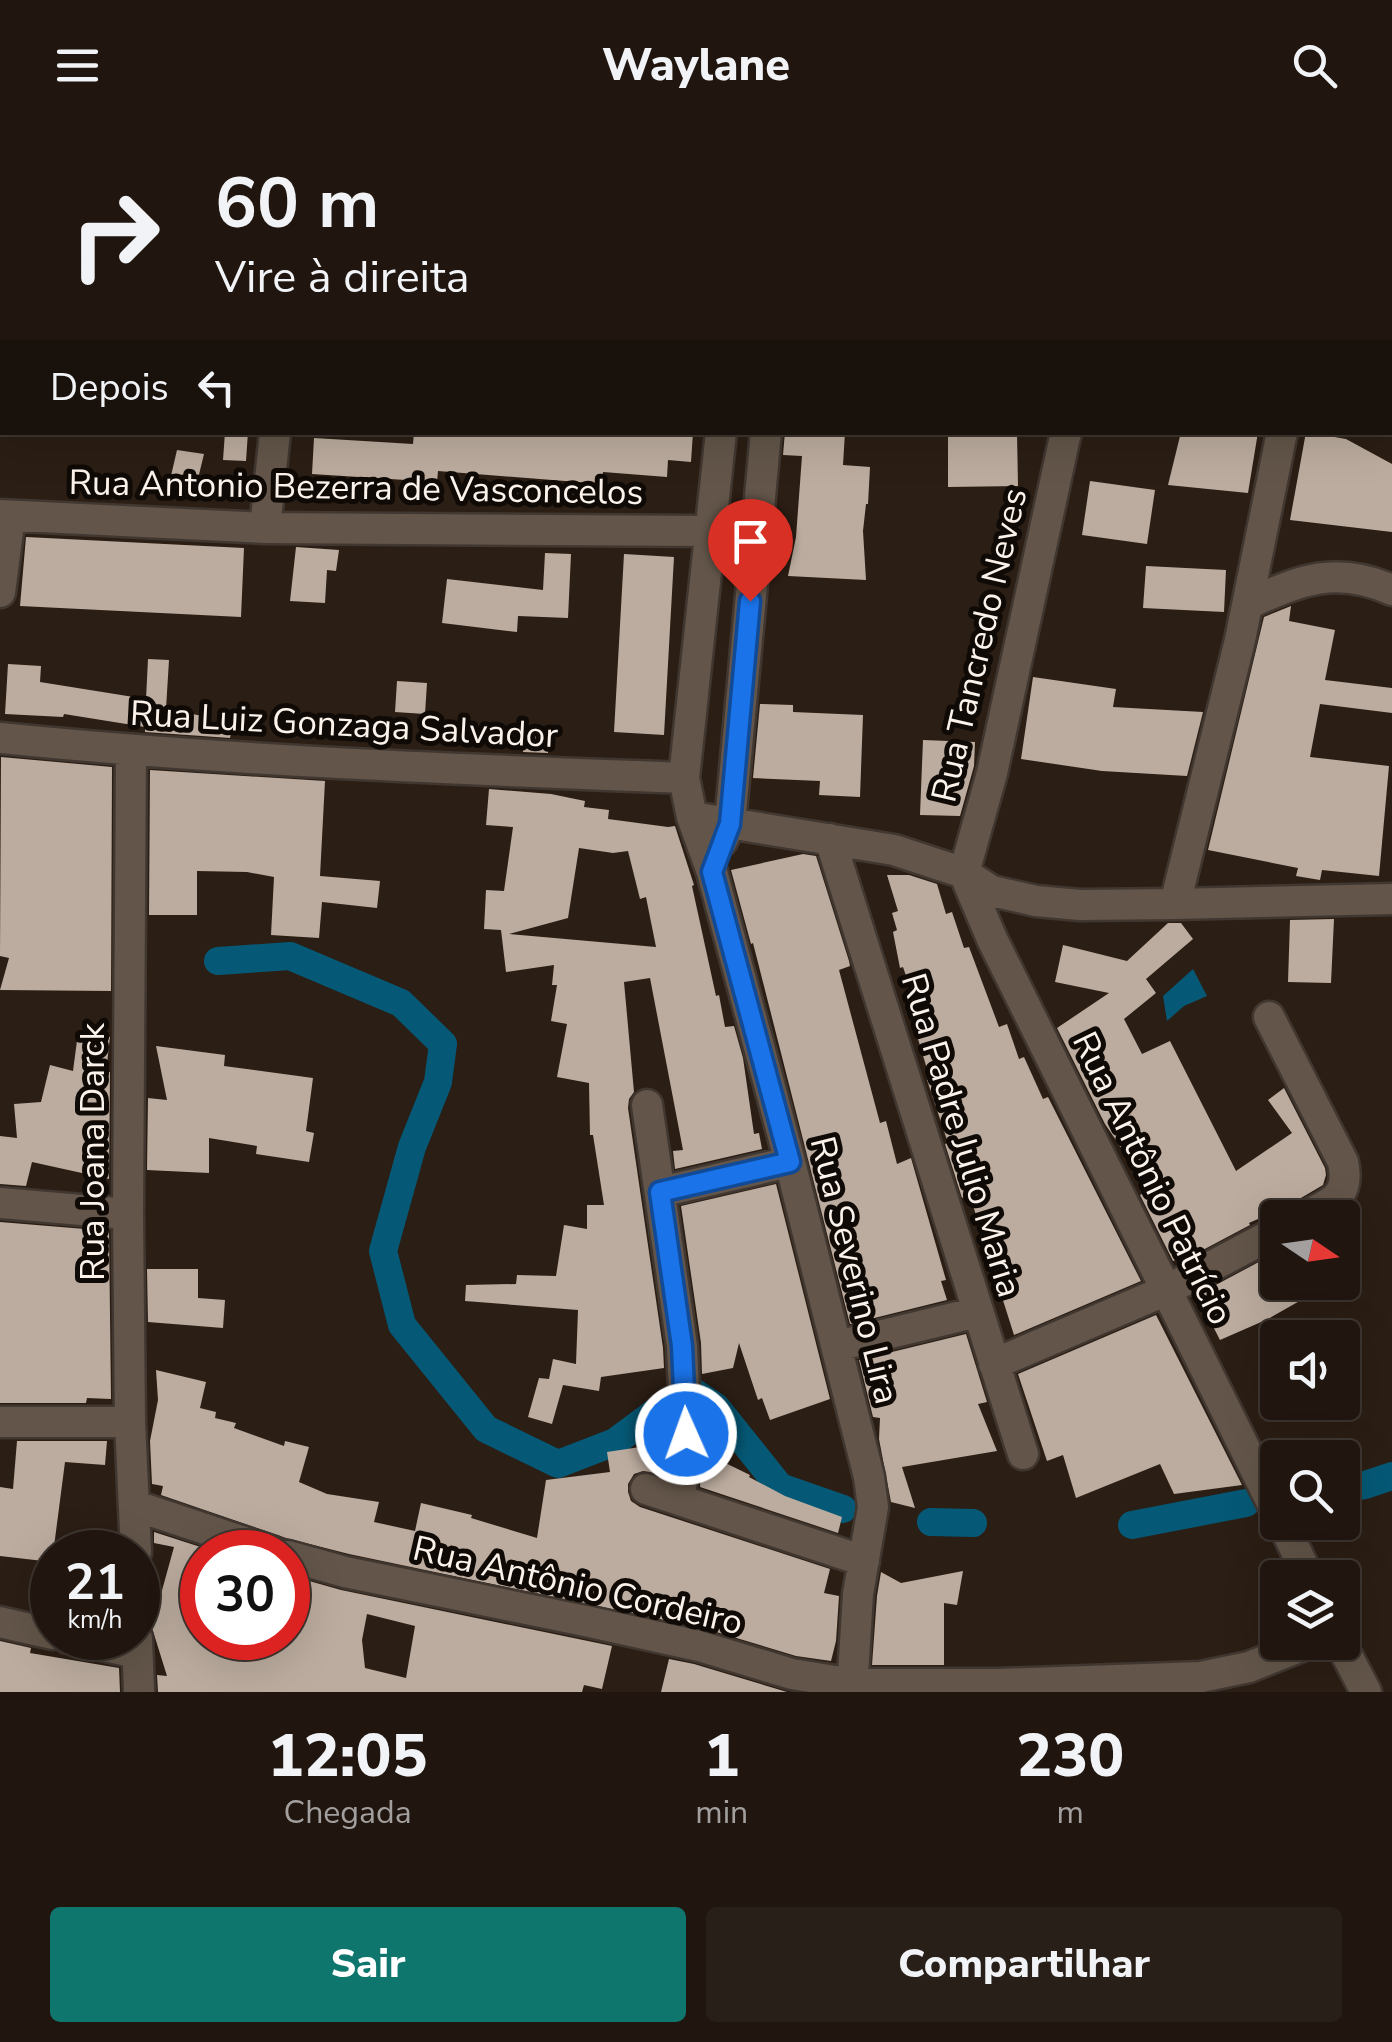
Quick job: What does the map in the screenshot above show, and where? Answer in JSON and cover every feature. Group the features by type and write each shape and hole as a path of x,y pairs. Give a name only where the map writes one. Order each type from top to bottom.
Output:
{"street":[{"path":"265,528 275,435"},
{"name":"Rua Severino Lira","path":"721,435 684,778 790,1162 871,1492 873,1507 855,1626 852,1688"},
{"path":"712,872 730,824 766,435"},
{"name":"Rua Tancredo Neves","path":"964,873 992,773 1065,435"},
{"path":"1176,904 1248,604 1281,435"},
{"path":"0,592 5,516"},
{"name":"Rua Antonio Bezerra de Vasconcelos","path":"5,516 265,528 710,531"},
{"path":"1248,604 1325,576 1347,576 1392,590"},
{"name":"Rua Luiz Gonzaga Salvador","path":"0,738 364,766 684,778"},
{"name":"Rua Joana Darck","path":"131,751 128,1214 130,1422 136,1530"},
{"path":"692,817 894,850 964,873 992,891 1036,901 1080,905 1392,899"},
{"name":"Rua Padre Julio Maria","path":"830,838 1022,1454"},
{"name":"Rua Antônio Patrício","path":"964,873 992,940 1260,1478"},
{"path":"1269,1017 1343,1162 1344,1186 1334,1200"},
{"path":"647,1104 682,1346 686,1434 680,1498"},
{"path":"660,1192 790,1162"},
{"path":"0,1203 128,1214"},
{"path":"994,1364 1167,1290 1260,1241"},
{"path":"837,1346 978,1312"},
{"path":"0,1422 130,1422"},
{"path":"646,1489 864,1561"},
{"path":"136,1506 208,1530"},
{"name":"Rua Antônio Cordeiro","path":"310,1562 699,1646 852,1688 1018,1683 1200,1684 1252,1680 1284,1660"},
{"path":"0,1622 30,1629"},
{"path":"138,1660 139,1692"},
{"path":"1349,1660 1366,1692"}],"water":[{"path":"1193,969 1207,996 1184,1006 1167,1021 1163,996"}],"building":[{"path":"225,435 248,435 246,461 223,460"},
{"path":"414,435 693,435 691,462 668,460 667,477 603,472 603,484 438,471 437,482 312,474 314,438 413,444"},
{"path":"785,435 845,435 843,465 870,467 863,531 866,580 788,576 796,537 802,456 783,455"},
{"path":"948,435 1017,435 1018,486 948,487"},
{"path":"1180,435 1258,435 1248,493 1168,485"},
{"path":"1305,435 1346,439 1392,464 1392,532 1290,520"},
{"path":"177,450 204,454 193,499 167,493"},
{"path":"1090,481 1155,490 1147,544 1082,535"},
{"path":"26,537 244,548 241,617 20,606"},
{"path":"296,547 339,550 336,571 327,570 325,603 290,601"},
{"path":"545,553 571,554 568,618 518,616 517,632 442,623 447,579 543,590"},
{"path":"624,554 674,557 664,735 614,732"},
{"path":"1146,566 1226,570 1224,612 1143,608"},
{"path":"1291,606 1289,621 1335,630 1325,680 1392,688 1392,713 1320,704 1310,757 1389,766 1379,876 1322,870 1320,880 1296,876 1298,868 1208,850 1264,617"},
{"path":"148,659 169,660 166,709 208,717 207,722 232,727 230,738 145,732 145,727 64,714 5,714 8,664 41,666 40,682 146,699"},
{"path":"1033,677 1116,689 1113,707 1203,712 1187,776 1102,771 1021,759"},
{"path":"397,681 427,683 425,714 395,712"},
{"path":"760,704 793,705 793,712 863,715 860,797 819,795 820,781 753,778"},
{"path":"524,729 549,730 548,753 523,752"},
{"path":"923,740 975,742 974,766 960,816 920,815"},
{"path":"1,757 112,767 111,991 0,990 9,958 0,956"},
{"path":"150,770 325,781 320,876 380,881 377,908 322,902 319,938 271,935 274,877 197,871 197,915 149,915"},
{"path":"489,789 551,794 585,801 584,807 609,810 608,819 675,826 694,885 725,1027 734,1026 743,1058 754,1134 759,1133 762,1149 675,1169 673,1151 683,1150 650,978 624,982 634,1092 628,1108 664,1368 601,1377 599,1391 563,1385 552,1424 528,1417 539,1378 549,1379 553,1359 576,1364 578,1310 465,1301 466,1285 516,1284 517,1275 556,1276 564,1225 587,1229 587,1205 604,1205 590,1135 589,1083 557,1077 567,1024 551,1021 557,985 552,985 554,965 506,972 501,930 484,929 486,890 504,891 513,827 486,825","holes":["579,848 628,851 640,899 646,897 656,947 509,934 568,918"]},
{"path":"803,854 816,856 849,961 850,966 839,970 880,1123 886,1121 897,1164 911,1158 946,1280 941,1281 947,1300 850,1324 731,870"},
{"path":"887,875 909,875 937,884 946,914 952,912 964,948 969,947 999,1027 1007,1024 1019,1059 1024,1057 1043,1099 1048,1097 1141,1281 1014,1335 969,1193 962,1198 927,1080 930,1079 913,1022 921,1020 903,967 900,968 892,913 898,911"},
{"path":"1334,919 1331,983 1288,982 1290,920"},
{"path":"1168,923 1181,923 1193,939 1146,979 1156,993 1124,1019 1142,1054 1170,1041 1236,1171 1292,1133 1268,1100 1284,1088 1325,1168 1323,1185 1298,1200 1260,1200 1260,1218 1182,1261 1173,1261 1140,1195 1150,1190 1105,1124 1057,1028 1109,993 1055,982 1063,945 1127,961"},
{"path":"78,1033 110,1037 106,1072 110,1072 109,1179 32,1162 26,1186 0,1184 0,1136 17,1138 14,1104 41,1102 50,1065 73,1071"},
{"path":"156,1046 225,1055 224,1066 313,1078 306,1131 314,1133 309,1162 256,1154 257,1146 209,1138 209,1173 147,1170 148,1098 167,1100"},
{"path":"776,1184 830,1399 770,1420 762,1398 758,1400 739,1343 733,1368 702,1374 681,1206"},
{"path":"0,1222 109,1231 111,1399 87,1398 86,1403 0,1403"},
{"path":"1260,1261 1260,1300 1301,1300 1220,1340 1197,1295"},
{"path":"147,1269 198,1269 198,1298 225,1300 223,1328 148,1322"},
{"path":"1156,1315 1242,1485 1174,1494 1160,1464 1076,1498 1063,1455 1047,1461 1018,1374"},
{"path":"966,1334 987,1402 978,1404 997,1451 902,1467 915,1508 891,1502 879,1439 880,1418 873,1417 859,1360"},
{"path":"156,1370 206,1382 200,1408 216,1412 215,1418 236,1423 234,1428 284,1446 285,1441 309,1447 299,1482 327,1494 379,1502 374,1522 415,1531 421,1503 472,1515 471,1518 537,1538 546,1480 610,1472 607,1452 667,1438 663,1475 643,1471 634,1474 628,1484 631,1501 830,1569 824,1593 839,1596 831,1661 796,1656 703,1628 349,1554 310,1544 310,1530 263,1530 161,1495 163,1486 152,1484 150,1441 158,1400"},
{"path":"704,1428 718,1431 711,1456 785,1496 842,1517 838,1533 700,1487"},
{"path":"17,1441 107,1441 105,1465 65,1462 56,1530 30,1530 30,1559 0,1556 0,1487 13,1489"},
{"path":"160,1534 180,1540 180,1660 310,1660 310,1581 612,1646 602,1689 584,1685 582,1692 158,1692 157,1675 167,1676 160,1654 160,1594 174,1547 160,1544","holes":["367,1614 415,1626 406,1678 365,1668 362,1640"]},
{"path":"963,1571 957,1605 944,1603 944,1665 872,1665 881,1572 901,1583"},
{"path":"0,1641 30,1648 30,1660 72,1660 119,1668 120,1692 0,1692"},
{"path":"669,1659 694,1664 787,1692 661,1692"}],"waterway":[{"path":"218,961 290,956 401,1003 443,1044 438,1082 412,1147 383,1251 402,1325 486,1429 558,1464 615,1442 677,1396"},
{"path":"692,1391 716,1407 780,1487 843,1509"},
{"path":"1360,1486 1392,1476"},
{"path":"1132,1525 1246,1503"},
{"path":"931,1522 973,1523"}],"route":[{"path":"686,1434 682,1346 660,1192 790,1162 712,872 730,824 750,601"}]}
